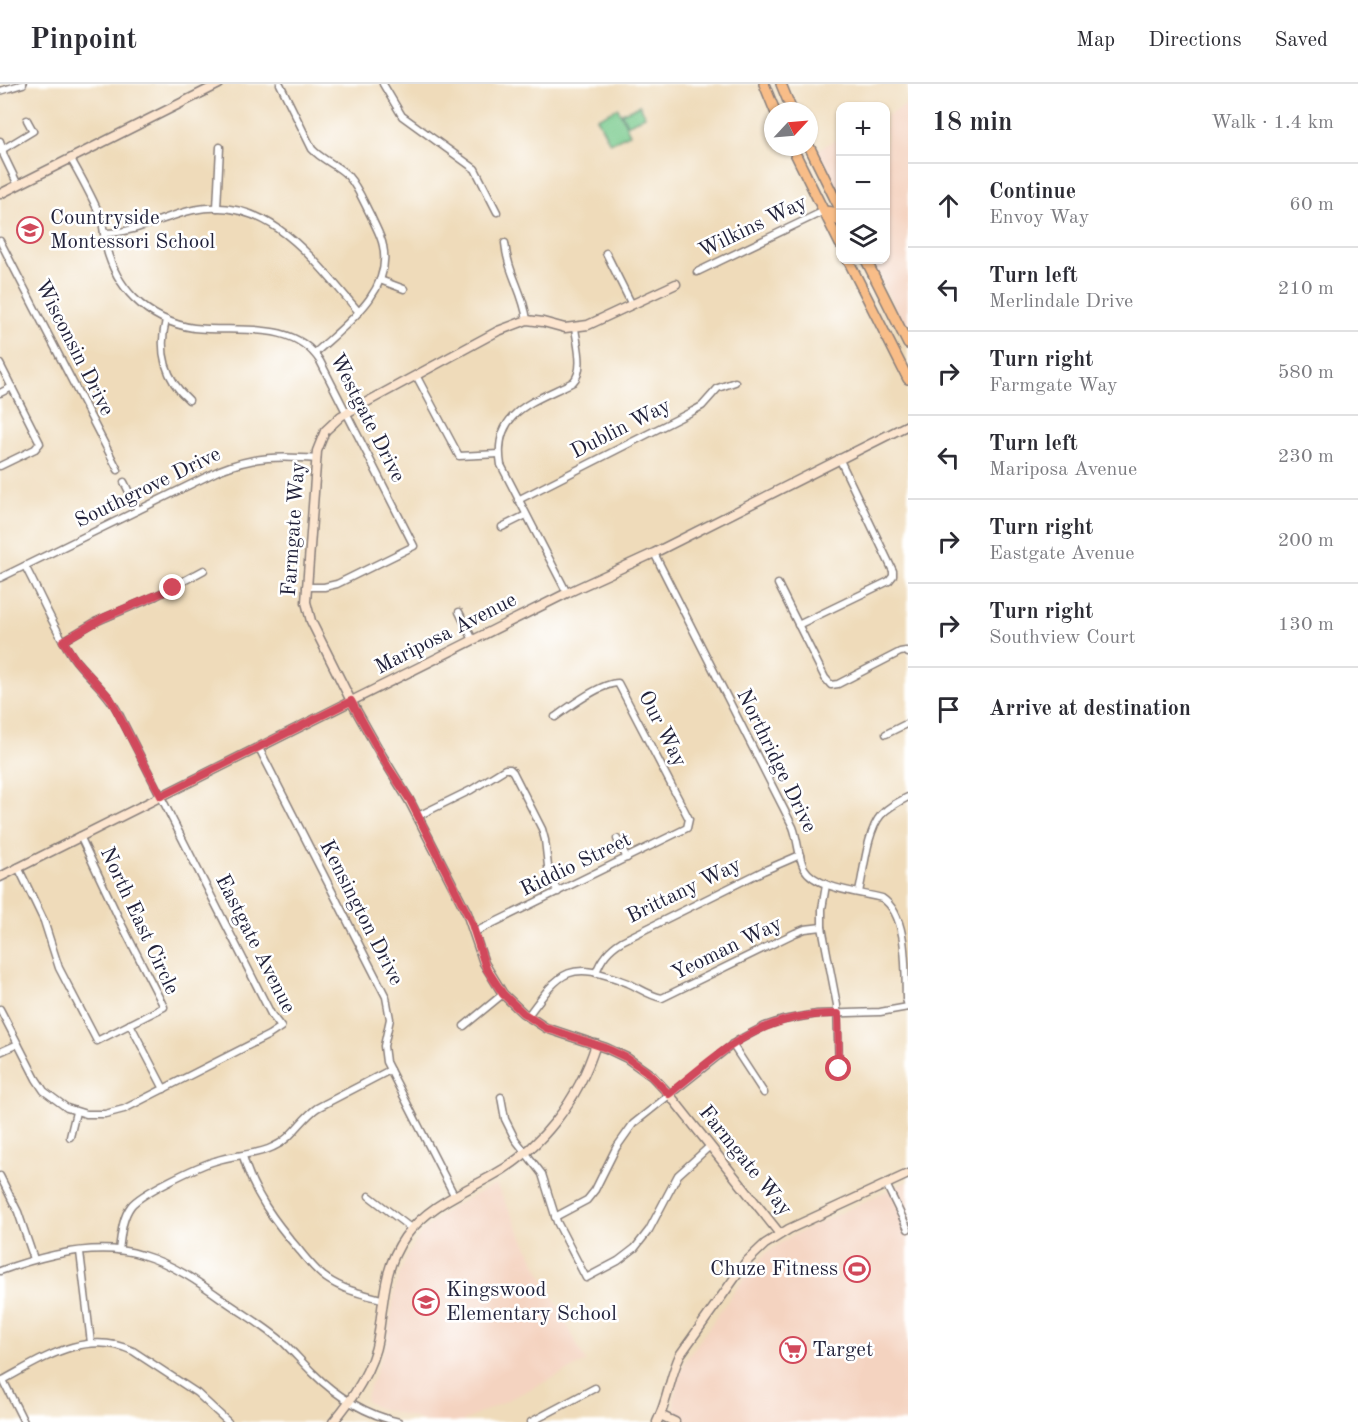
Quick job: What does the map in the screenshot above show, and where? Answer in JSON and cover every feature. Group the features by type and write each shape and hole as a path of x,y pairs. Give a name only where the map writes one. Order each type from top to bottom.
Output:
{"main road":[{"path":"764,84 771,102"},
{"path":"781,84 788,102"},
{"path":"796,156 836,236"},
{"path":"814,156 836,201"},
{"path":"824,211 833,212 836,218"},
{"path":"850,264 908,379"},
{"path":"868,264 908,344"}],"street":[{"path":"0,91 23,84"},
{"path":"0,194 219,84"},
{"path":"280,84 312,149 320,158 349,177 357,189 380,234 383,247 384,258 380,280 374,292 359,312 315,353"},
{"path":"383,84 402,116 475,169 497,212"},
{"path":"1,150 33,130 27,120"},
{"path":"0,141 1,150 18,185"},
{"path":"217,208 220,147"},
{"name":"Westgate Drive","path":"71,159 99,213 108,253 121,283 143,306 166,320 194,328 282,333 298,339 315,353 414,546 337,584 306,587"},
{"path":"104,233 132,230 194,210 217,208 253,215 283,231 300,245 359,312"},
{"name":"Wilkins Way","path":"697,272 824,211"},
{"name":"Wisconsin Drive","path":"0,241 118,470"},
{"path":"505,243 506,257 523,299 528,320 575,328 602,320 676,284"},
{"path":"606,253 632,305"},
{"path":"380,280 404,289"},
{"path":"166,320 162,340 164,360 177,388 189,400"},
{"name":"Farmgate Way","path":"528,320 498,332 439,362 417,377 346,414 332,423 325,431 319,445 317,459 306,587 310,621 351,701 418,816 467,914 486,968 503,994 527,1017 559,1034 596,1044 634,1062 652,1076 669,1094 780,1234"},
{"path":"567,593 501,465 499,441 502,430 511,418 527,405 573,382 578,377 580,369 575,328"},
{"path":"0,364 40,443 35,448 0,466"},
{"path":"417,377 459,456 499,454"},
{"name":"Dublin Way","path":"518,500 693,411 702,406 718,388 735,382"},
{"path":"0,393 12,387"},
{"name":"Mariposa Avenue","path":"0,877 567,593 654,553 908,424"},
{"name":"Southgrove Drive","path":"0,578 212,473 237,464 279,456 317,459"},
{"path":"798,625 893,576 893,571 839,458"},
{"path":"123,482 138,510"},
{"path":"502,527 526,515"},
{"name":"Northridge Drive","path":"654,553 793,827 803,866 814,879 826,885 882,898 890,902 900,916 906,931 908,1007"},
{"name":"Eastgate Avenue","path":"0,1009 44,1091 59,1104 76,1112 95,1115 114,1113 269,1035 281,1026 272,1014 110,698 76,661 63,641 25,566"},
{"path":"63,641 95,622 166,592 204,570"},
{"path":"778,584 825,678 831,685 838,684 900,652 908,653"},
{"path":"459,612 473,640"},
{"name":"Our Way","path":"555,717 588,695 613,683 618,683 684,809 689,824"},
{"path":"886,734 908,723"},
{"name":"Kensington Drive","path":"259,748 386,997 390,1019 384,1054 454,1195"},
{"path":"418,816 471,790 505,769 510,769 542,829 549,875 558,892"},
{"path":"859,892 877,820 891,806 908,797"},
{"name":"Riddio Street","path":"475,932 687,828 689,824"},
{"name":"North East Circle","path":"18,867 47,927 59,968 97,1041 164,1007 80,836"},
{"path":"617,840 627,858"},
{"name":"Brittany Way","path":"596,973 606,953 622,941 800,855"},
{"path":"826,885 822,927 834,980 838,1014 839,1069"},
{"name":"Yeoman Way","path":"527,1017 555,980 577,971 596,973 662,998 795,933 822,927"},
{"path":"464,1026 503,994"},
{"path":"555,1217 587,1200 622,1137 633,1124 732,1044 750,1033 783,1020 817,1014 880,1012 908,1007"},
{"path":"130,1024 164,1089"},
{"path":"0,1052 18,1044"},
{"path":"333,1422 349,1401 374,1352 388,1272 405,1238 431,1211 454,1195 491,1177 527,1153 548,1131 568,1102 585,1073 596,1044"},
{"path":"732,1044 764,1093"},
{"path":"119,1250 123,1227 131,1205 145,1195 215,1161 243,1156 275,1146 290,1137 309,1114 318,1108 390,1070"},
{"path":"501,1097 505,1119 515,1139 544,1179 555,1217 586,1278 618,1261 635,1248 649,1230 678,1175 710,1146"},
{"path":"70,1137 76,1112"},
{"path":"243,1156 247,1171 265,1205 284,1233 313,1267 325,1278 352,1292 382,1299"},
{"path":"675,1422 659,1418 674,1367 686,1344 746,1262 765,1244 780,1234 908,1174"},
{"path":"0,1176 18,1212 34,1259"},
{"path":"886,1184 908,1229"},
{"path":"369,1196 412,1229"},
{"path":"0,1271 34,1259 80,1252 119,1250 141,1254 165,1263 200,1283 274,1334 313,1374 349,1401 374,1414 399,1422"},
{"path":"80,1252 91,1343"},
{"path":"24,1422 3,1380 57,1352 91,1343 112,1343 133,1351 197,1393 228,1422"},
{"path":"531,1422 595,1388"}],"shaded area":[{"path":"908,104 908,335 872,264 890,264 890,114"},
{"path":"836,140 836,191 818,154 818,149"},
{"path":"908,1181 908,1422 688,1422 679,1417 674,1411 674,1397 685,1361 744,1278 765,1254 791,1236"},
{"path":"496,1184 586,1362 462,1422 428,1422 375,1407 365,1399 387,1342 395,1287 405,1259 422,1231 451,1207"}],"green space":[{"path":"640,105 645,116 627,125 622,113"},
{"path":"618,108 630,134 610,143 597,118"}],"place":[{"name":"Countryside Montessori School","path":"30,230"},
{"name":"Chuze Fitness","path":"857,1269"},
{"name":"Kingswood Elementary School","path":"426,1302"},
{"name":"Target","path":"793,1350"}],"route":[{"path":"173,588 103,618 63,641 76,661 97,681 110,698 161,796 351,701 388,767 410,800 473,927 481,956 489,973 507,999 523,1013 552,1031 596,1044 627,1058 646,1071 669,1094 732,1044 750,1033 783,1020 817,1014 838,1014 839,1069"}]}
